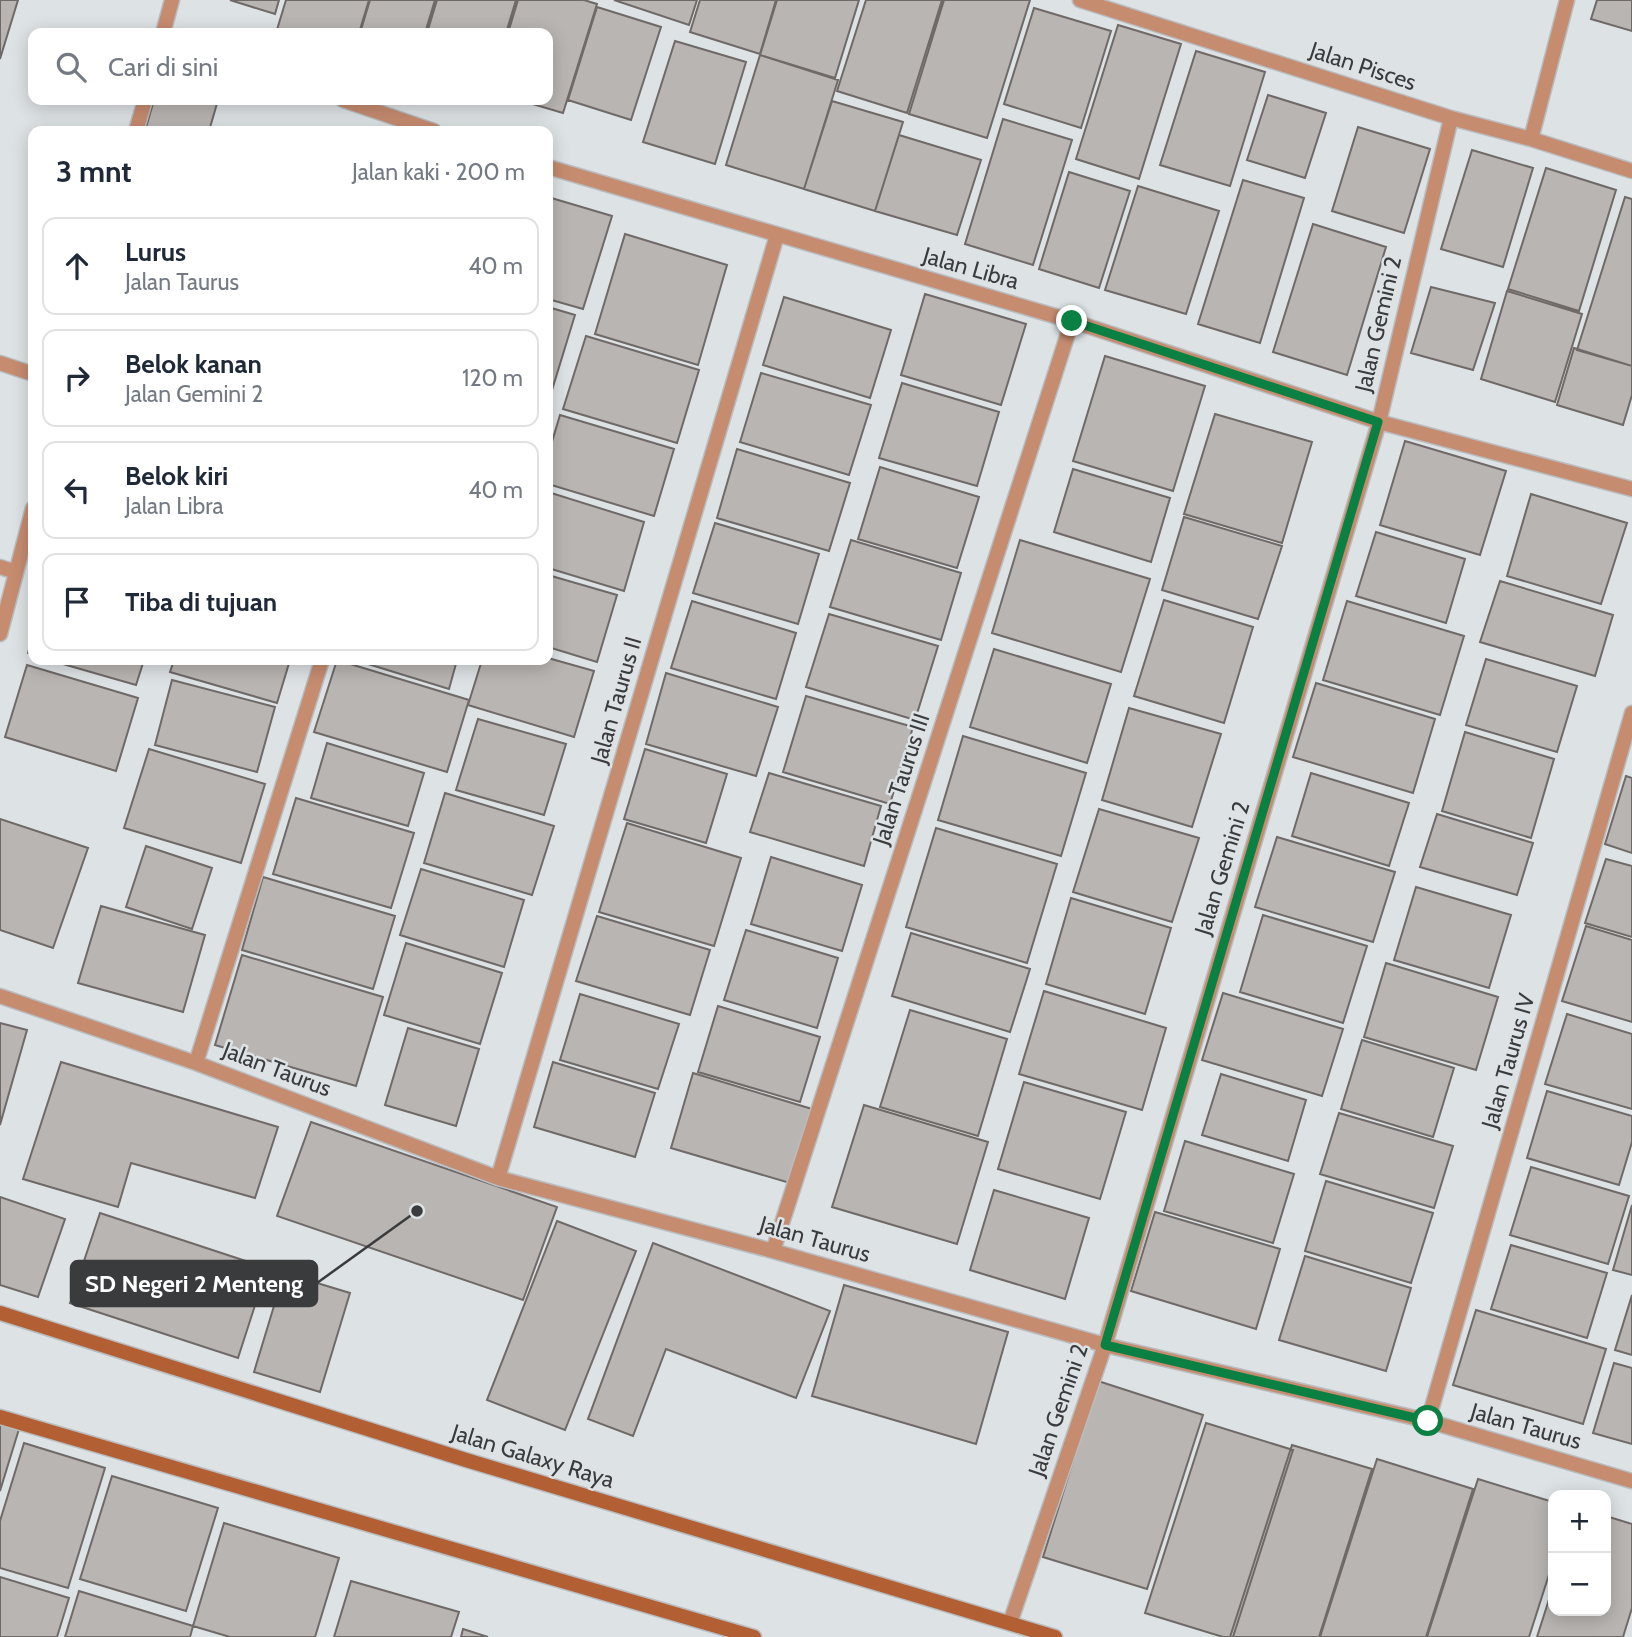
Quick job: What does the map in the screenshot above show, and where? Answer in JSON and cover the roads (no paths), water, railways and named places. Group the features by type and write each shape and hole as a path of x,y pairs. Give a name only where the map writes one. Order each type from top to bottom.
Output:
{"street":[{"path":"164,28 172,0"},
{"name":"Jalan Pisces","path":"1080,0 1451,118 1531,139 1632,171"},
{"path":"1531,139 1567,0"},
{"path":"137,126 144,105"},
{"path":"358,105 419,126"},
{"name":"Jalan Gemini 2","path":"1010,1623 1105,1345 1378,422 1451,118"},
{"name":"Jalan Libra","path":"553,168 1072,321 1378,422 1632,489"},
{"name":"Jalan Taurus II","path":"498,1178 777,235"},
{"name":"Jalan Taurus III","path":"773,1251 1072,321"},
{"path":"0,363 28,371"},
{"path":"0,634 28,527"},
{"path":"0,567 16,572"},
{"path":"196,1063 320,665"},
{"name":"Jalan Taurus IV","path":"1428,1421 1632,713"},
{"name":"Jalan Taurus","path":"0,996 196,1063 498,1178 773,1251 1105,1345 1428,1421 1632,1481"},
{"name":"Jalan Galaxy Raya","path":"0,1313 466,1460 1055,1637"},
{"path":"0,1417 754,1637"}],"place":[{"name":"SD Negeri 2 Menteng","path":"417,1211"}]}
